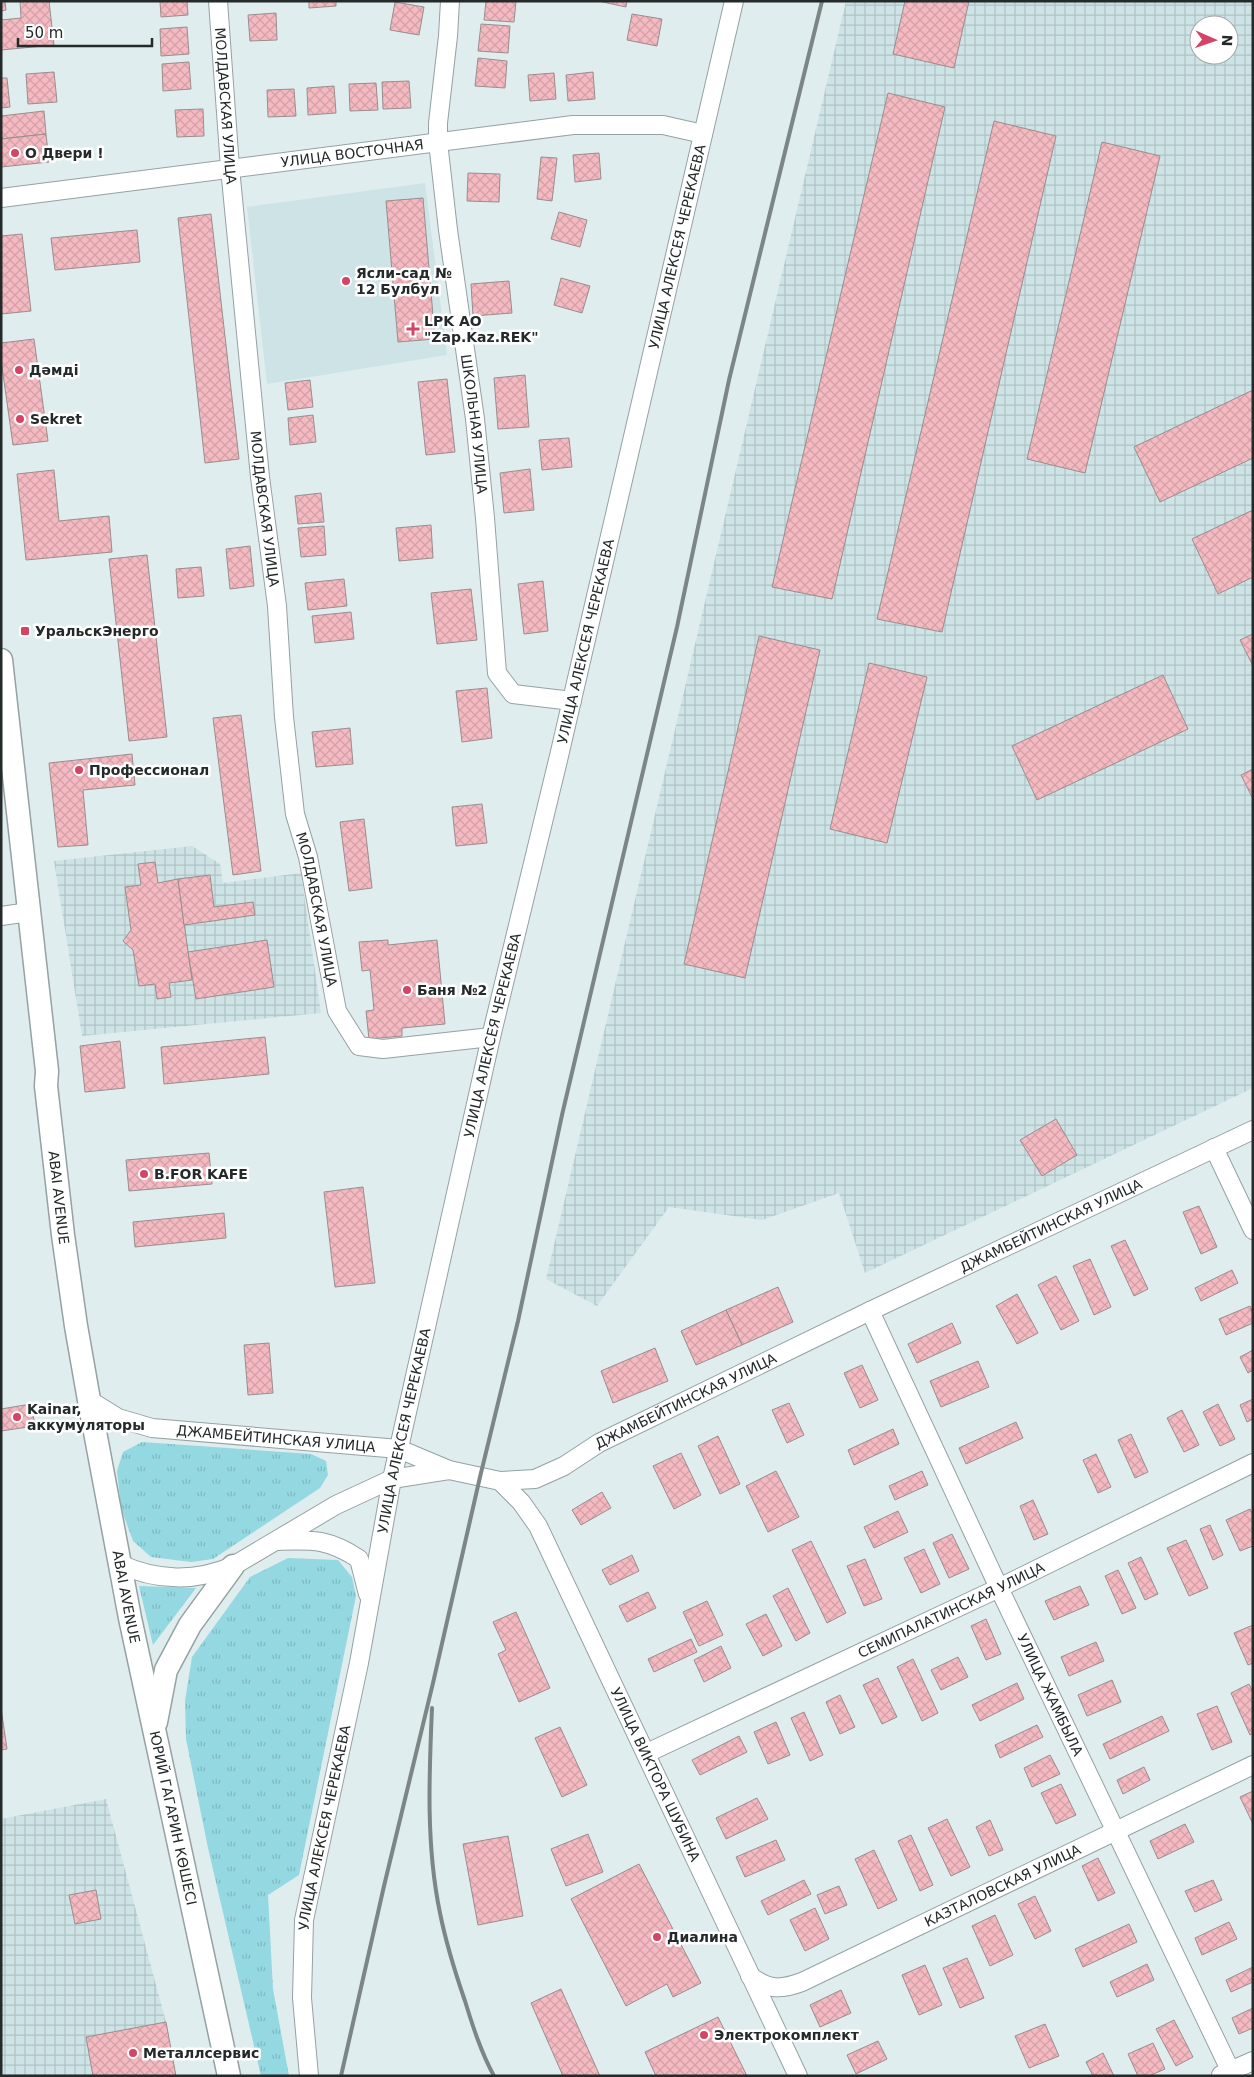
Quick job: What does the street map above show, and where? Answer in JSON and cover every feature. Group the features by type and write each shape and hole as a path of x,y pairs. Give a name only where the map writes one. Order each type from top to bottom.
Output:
{"main road":[{"name":"ABAI AVENUE","path":"1,660 63,1235 76,1326 120,1564 155,1731"},
{"path":"155,1731 166,1670 190,1625 233,1566"},
{"name":"ЮРИЙ ГАГАРИН КӨШЕСІ","path":"155,1731 229,2076"},
{"name":"ЮРИЙ ГАГАРИН КӨШЕСІ","path":"155,1731 240,2076"}],"street":[{"name":"МОЛДАВСКАЯ УЛИЦА","path":"218,1 230,168 260,478 276,606 284,717 295,814 308,857 337,1011 359,1046 383,1050 491,1037"},
{"name":"ШКОЛЬНАЯ УЛИЦА","path":"450,1 438,124 438,142 448,230 475,418 486,518 497,672 513,694 572,701"},
{"name":"УЛИЦА АЛЕКСЕЯ ЧЕРЕКАЕВА","path":"309,2076 302,1998 304,1920 359,1663 392,1479 491,1037 572,701 734,1"},
{"name":"УЛИЦА ВОСТОЧНАЯ","path":"1,198 573,125 663,125 704,134"},
{"path":"1,916 29,912"},
{"name":"ДЖАМБЕЙТИНСКАЯ УЛИЦА","path":"89,1400 118,1418 152,1428 399,1449 449,1470 500,1481 535,1479 564,1466 599,1443 870,1311 1253,1130"},
{"path":"1214,1148 1253,1230"},
{"name":"УЛИЦА ЖАМБЫЛА","path":"870,1311 1228,2074"},
{"name":"СЕМИПАЛАТИНСКАЯ УЛИЦА","path":"647,1753 1000,1588 1253,1463"},
{"path":"120,1564 148,1575 165,1577 199,1576 218,1573 336,1505 392,1479 449,1470"},
{"name":"УЛИЦА ВИКТОРА ШУБИНА","path":"500,1481 521,1502 538,1526 647,1753 798,2076"},
{"path":"273,1541 316,1540 340,1547 359,1559 370,1600"},
{"name":"КАЗТАЛОВСКАЯ УЛИЦА","path":"750,1976 762,1985 774,1988 802,1982 1253,1765"},
{"path":"1228,2074 1253,2061"}],"shaded area":[{"path":"846,1 1253,1 1253,1088 865,1273 839,1193 762,1220 669,1207 597,1306 546,1279"},
{"name":"Ясли-сад № 12 Булбул","path":"425,183 447,355 267,384 247,207"},
{"path":"192,846 220,864 223,883 301,873 321,1013 82,1036 54,861"},
{"name":"Металлсервис","path":"106,1799 166,2022 176,2076 1,2076 1,1819"}],"green space":[{"path":"142,1442 311,1454 326,1461 328,1475 320,1488 213,1559 191,1562 151,1557 133,1541 121,1508 117,1471 123,1452"},
{"path":"288,1558 338,1560 352,1577 356,1596 299,1875 268,1895 273,1989 289,2076 261,2076 208,1848 186,1739 185,1701 192,1657 250,1577"},
{"path":"139,1586 196,1588 153,1645"}],"building":[{"path":"1,1 5,1 6,10 1,11"},
{"path":"20,1 49,1 54,45 1,50 1,20 21,18"},
{"path":"160,1 187,1 188,15 161,17"},
{"path":"309,1 336,1 336,6 309,8"},
{"path":"486,1 516,1 514,22 484,20"},
{"path":"598,1 627,1 626,7"},
{"path":"905,1 969,1 954,68 893,54"},
{"path":"395,2 424,7 419,35 390,30"},
{"path":"276,13 277,40 250,41 248,15"},
{"path":"632,14 662,19 657,46 627,40"},
{"path":"481,24 510,26 508,53 478,51"},
{"path":"187,27 189,54 161,56 160,29"},
{"path":"478,58 507,61 505,88 475,86"},
{"path":"189,62 191,89 163,91 162,64"},
{"path":"54,72 57,102 28,104 26,74"},
{"path":"593,72 595,99 568,101 566,75"},
{"path":"554,73 556,99 530,101 528,75"},
{"path":"1,78 7,78 10,107 1,108"},
{"path":"409,81 411,108 383,109 382,82"},
{"path":"376,83 378,110 350,111 349,84"},
{"path":"334,86 336,113 308,115 307,88"},
{"path":"294,89 296,116 268,117 267,90"},
{"path":"888,93 945,107 832,599 772,587"},
{"path":"203,109 204,136 177,137 175,110"},
{"path":"44,111 46,134 1,139 1,116"},
{"path":"994,121 1056,136 942,632 877,619"},
{"path":"46,134 49,162 1,167 1,139"},
{"path":"1102,142 1160,156 1085,473 1027,459"},
{"path":"599,153 601,179 575,182 573,155"},
{"path":"541,157 557,158 552,201 537,199"},
{"path":"468,173 500,174 499,202 467,201"},
{"name":"Ясли-сад № 12 Булбул","path":"423,198 435,339 398,342 386,201"},
{"path":"559,212 587,220 580,247 551,239"},
{"path":"211,214 239,459 205,463 178,218"},
{"path":"137,230 140,262 55,270 51,238"},
{"path":"22,234 31,311 1,314 1,236"},
{"path":"561,278 590,286 582,313 554,305"},
{"path":"509,281 512,313 473,316 471,284"},
{"path":"34,339 48,441 13,445 1,360 1,343"},
{"path":"525,375 529,427 498,429 494,378"},
{"path":"447,379 455,452 426,455 418,382"},
{"path":"310,380 313,407 288,410 285,383"},
{"path":"1253,390 1253,458 1160,502 1134,447"},
{"path":"313,415 316,442 290,445 288,418"},
{"path":"569,438 572,467 542,470 539,440"},
{"path":"530,469 534,510 504,513 500,473"},
{"path":"54,470 59,521 109,516 112,552 26,560 17,474"},
{"path":"321,493 324,522 298,524 295,496"},
{"path":"1253,510 1253,577 1218,594 1192,539"},
{"path":"431,525 433,558 399,561 396,528"},
{"path":"324,526 326,555 301,557 298,528"},
{"path":"250,546 254,586 230,589 226,549"},
{"path":"147,555 167,737 129,741 109,559"},
{"path":"201,567 204,596 178,598 176,569"},
{"path":"344,579 347,606 308,610 305,583"},
{"path":"543,581 548,631 524,634 518,584"},
{"path":"471,589 477,640 437,644 431,593"},
{"path":"351,612 354,639 315,643 312,616"},
{"path":"1253,634 1253,666 1240,640"},
{"path":"759,636 820,650 745,978 684,964"},
{"path":"869,663 927,677 887,843 830,829"},
{"path":"1163,675 1188,729 1037,800 1012,746"},
{"path":"487,688 492,738 462,742 456,691"},
{"path":"241,715 261,871 233,875 213,718"},
{"path":"350,728 353,764 316,767 312,732"},
{"path":"132,754 135,785 83,790 88,845 58,847 49,763"},
{"path":"1253,769 1253,799 1241,775"},
{"path":"482,804 487,843 456,846 452,807"},
{"path":"364,819 372,888 349,891 340,822"},
{"path":"155,862 158,883 178,879 192,980 169,983 171,997 157,999 155,984 139,986 133,950 123,941 131,930 125,887 141,885 138,864"},
{"path":"210,875 214,907 253,902 255,915 184,925 178,879"},
{"path":"267,940 274,987 196,999 188,952"},
{"name":"Баня №2","path":"388,940 388,945 437,940 445,1024 402,1028 402,1036 369,1039 366,1011 374,1010 370,970 362,971 359,942"},
{"path":"265,1037 269,1074 164,1084 161,1047"},
{"path":"120,1041 125,1088 85,1092 80,1046"},
{"path":"1056,1119 1077,1155 1042,1176 1020,1140"},
{"path":"209,1153 212,1184 129,1191 126,1160"},
{"path":"363,1187 375,1283 335,1287 324,1192"},
{"path":"1199,1206 1217,1247 1201,1254 1183,1212"},
{"path":"224,1213 226,1238 135,1247 133,1222"},
{"path":"1125,1240 1148,1289 1134,1296 1111,1246"},
{"path":"1090,1259 1111,1307 1094,1315 1073,1266"},
{"path":"1232,1270 1238,1283 1201,1301 1195,1288"},
{"path":"1056,1276 1079,1321 1061,1330 1038,1285"},
{"path":"778,1287 793,1322 742,1345 726,1310"},
{"path":"1017,1294 1038,1333 1017,1344 996,1306"},
{"path":"1250,1306 1253,1313 1253,1323 1226,1335 1219,1319"},
{"path":"726,1310 742,1345 696,1365 681,1331"},
{"path":"952,1323 961,1343 917,1363 908,1344"},
{"path":"269,1343 273,1393 248,1395 244,1345"},
{"path":"655,1348 668,1381 613,1403 601,1371"},
{"path":"1253,1350 1253,1370 1248,1373 1240,1357"},
{"path":"978,1361 989,1387 941,1407 930,1381"},
{"path":"862,1365 878,1400 860,1408 844,1373"},
{"path":"1253,1399 1253,1419 1247,1422 1240,1405"},
{"path":"789,1403 804,1435 787,1443 772,1410"},
{"name":"Kainar, аккумуляторы","path":"31,1404 35,1426 1,1431 1,1409"},
{"path":"1218,1404 1235,1439 1220,1446 1203,1412"},
{"path":"1182,1410 1199,1445 1184,1452 1167,1418"},
{"path":"1016,1422 1023,1438 966,1464 959,1448"},
{"path":"893,1429 899,1444 854,1465 848,1450"},
{"path":"1131,1434 1148,1472 1135,1478 1118,1440"},
{"path":"718,1436 740,1484 720,1494 698,1446"},
{"path":"681,1453 701,1495 674,1509 653,1466"},
{"path":"1096,1454 1111,1487 1098,1493 1083,1460"},
{"path":"776,1471 799,1517 768,1532 746,1486"},
{"path":"922,1471 928,1485 895,1500 889,1486"},
{"path":"602,1492 611,1508 581,1525 572,1510"},
{"path":"1033,1500 1048,1534 1034,1540 1020,1506"},
{"path":"1250,1509 1253,1515 1253,1546 1240,1551 1226,1520"},
{"path":"898,1511 908,1532 874,1548 864,1527"},
{"path":"1210,1525 1223,1555 1213,1560 1200,1529"},
{"path":"952,1534 969,1569 949,1578 933,1543"},
{"path":"1186,1540 1208,1588 1189,1596 1167,1548"},
{"path":"811,1541 846,1613 827,1623 792,1550"},
{"path":"924,1549 940,1584 921,1593 904,1558"},
{"path":"632,1555 639,1571 610,1585 602,1570"},
{"path":"1141,1557 1158,1594 1145,1600 1128,1563"},
{"path":"865,1559 882,1599 864,1606 847,1566"},
{"path":"1118,1570 1136,1608 1122,1614 1105,1576"},
{"path":"1080,1586 1089,1605 1054,1620 1045,1601"},
{"path":"788,1588 810,1633 796,1641 773,1596"},
{"path":"648,1592 656,1608 627,1622 619,1606"},
{"path":"707,1601 723,1635 699,1646 683,1612"},
{"path":"516,1612 550,1688 519,1702 498,1654 506,1650 493,1622"},
{"path":"766,1614 782,1646 763,1656 746,1624"},
{"path":"986,1619 1001,1654 986,1660 971,1626"},
{"path":"1253,1625 1253,1663 1248,1665 1234,1633"},
{"path":"691,1639 697,1652 654,1672 648,1659"},
{"path":"1096,1642 1104,1661 1069,1676 1061,1657"},
{"path":"721,1646 731,1668 704,1682 694,1660"},
{"path":"958,1657 968,1677 941,1690 931,1670"},
{"path":"913,1659 938,1713 922,1721 897,1667"},
{"path":"878,1678 897,1717 882,1724 863,1685"},
{"path":"1112,1680 1121,1702 1087,1716 1078,1695"},
{"path":"1017,1683 1024,1699 980,1721 972,1705"},
{"path":"1249,1684 1253,1692 1253,1733 1250,1735 1231,1693"},
{"path":"840,1695 855,1727 840,1734 826,1702"},
{"path":"1217,1706 1232,1742 1212,1750 1197,1714"},
{"path":"1,1708 7,1749 1,1750"},
{"path":"804,1712 823,1755 810,1761 791,1718"},
{"path":"1162,1716 1169,1731 1110,1759 1103,1744"},
{"path":"776,1722 790,1755 768,1764 754,1732"},
{"path":"1037,1725 1043,1737 1000,1758 995,1745"},
{"path":"560,1727 587,1785 562,1797 535,1738"},
{"path":"739,1736 747,1752 700,1775 692,1760"},
{"path":"1050,1755 1060,1774 1032,1787 1024,1768"},
{"path":"1144,1767 1150,1780 1123,1794 1117,1780"},
{"path":"1061,1784 1076,1815 1056,1824 1041,1793"},
{"path":"1253,1791 1253,1824 1240,1797"},
{"path":"757,1798 768,1819 726,1839 716,1818"},
{"path":"947,1819 970,1867 951,1876 928,1828"},
{"path":"990,1820 1003,1850 989,1856 976,1827"},
{"path":"1185,1824 1194,1842 1158,1859 1150,1841"},
{"path":"588,1834 603,1872 566,1886 551,1849"},
{"path":"911,1835 933,1885 920,1891 898,1841"},
{"path":"508,1836 523,1916 478,1925 463,1844"},
{"path":"776,1840 785,1860 745,1877 736,1857"},
{"path":"874,1850 897,1900 878,1909 855,1859"},
{"path":"1098,1858 1115,1893 1098,1901 1082,1866"},
{"path":"639,1864 701,1983 673,1997 667,1984 626,2006 571,1899"},
{"path":"804,1880 811,1894 768,1915 761,1901"},
{"path":"1213,1880 1222,1900 1195,1912 1185,1891"},
{"path":"839,1886 847,1905 825,1914 817,1895"},
{"path":"96,1890 101,1919 75,1924 69,1895"},
{"path":"1035,1896 1051,1931 1035,1939 1018,1904"},
{"path":"815,1908 829,1939 805,1951 790,1920"},
{"path":"995,1915 1013,1955 990,1966 972,1926"},
{"path":"1229,1922 1237,1939 1202,1955 1195,1938"},
{"path":"1129,1924 1137,1942 1083,1967 1075,1949"},
{"path":"967,1958 984,1998 960,2008 943,1968"},
{"path":"1147,1964 1154,1980 1117,1997 1110,1982"},
{"path":"925,1965 942,2005 919,2015 902,1975"},
{"path":"1253,1967 1253,1982 1231,1992 1226,1980"},
{"path":"561,1989 600,2076 563,2076 531,2003"},
{"path":"841,1990 851,2013 820,2027 810,2005"},
{"path":"1253,2008 1253,2028 1239,2034 1232,2018"},
{"name":"Электрокомплект","path":"718,2017 747,2076 656,2076 645,2052"},
{"path":"1174,2020 1193,2057 1176,2066 1156,2029"},
{"path":"166,2022 176,2076 93,2076 86,2037"},
{"path":"1045,2024 1059,2056 1029,2068 1015,2036"},
{"path":"878,2041 887,2059 856,2074 847,2055"},
{"path":"1153,2043 1165,2069 1149,2076 1138,2076 1128,2054"},
{"path":"1103,2053 1114,2076 1093,2076 1086,2062"}],"railway":[{"path":"341,2076 384,1886 518,1321 562,1115 677,627 729,380 822,1"},
{"path":"432,1708 430,1759 432,1862 442,1924 454,1968 478,2039 494,2076"}],"place":[{"name":"О Двери !","path":"15,153"},
{"name":"Ясли-сад № 12 Булбул","path":"346,281"},
{"name":"LPK AO \"Zap.Kaz.REK\"","path":"413,329"},
{"name":"Дəмді","path":"19,370"},
{"name":"Sekret","path":"20,419"},
{"name":"УральскЭнерго","path":"25,631"},
{"name":"Профессионал","path":"79,770"},
{"name":"Баня №2","path":"407,990"},
{"name":"B.FOR KAFE","path":"144,1174"},
{"name":"Kainar, аккумуляторы","path":"17,1417"},
{"name":"Диалина","path":"657,1937"},
{"name":"Электрокомплект","path":"704,2035"},
{"name":"Металлсервис","path":"133,2053"}]}
